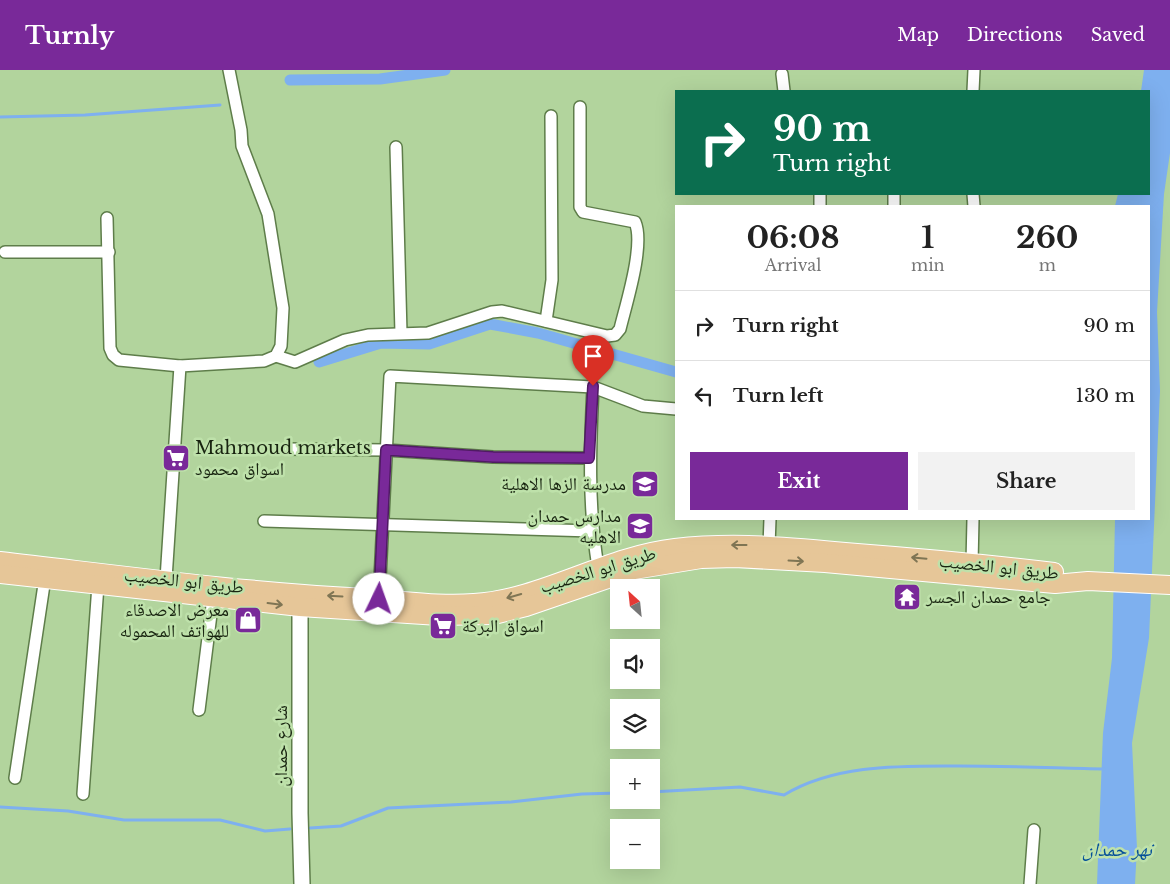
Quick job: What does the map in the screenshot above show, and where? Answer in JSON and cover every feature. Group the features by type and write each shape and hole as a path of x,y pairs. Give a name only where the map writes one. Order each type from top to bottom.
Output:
{"main road":[{"name":"طريق ابو الخصيب","path":"0,561 298,594 458,604 487,602 515,596 598,567 644,554 675,548 769,546 825,556 1055,584 1088,581"},
{"name":"طريق ابو الخصيب","path":"0,574 300,607 439,616 494,615 526,607 618,575 668,563 727,558 825,556 972,562 1055,572 1088,581"},
{"path":"1088,581 1170,585"},
{"name":"شارع حمدان","path":"300,607 302,884"}],"street":[{"path":"229,70 241,130 242,146 268,214 282,308 281,346 276,356"},
{"path":"973,90 974,70"},
{"path":"782,74 784,90"},
{"path":"107,218 110,348 113,355 119,360 180,366 264,361 276,356 295,362 346,340 368,335 428,333 492,312 502,311 607,336 615,335 620,329 636,262 638,228 635,222 583,212 580,207 580,107"},
{"path":"546,321 552,280 552,116"},
{"path":"396,147 401,334"},
{"path":"5,252 109,252"},
{"path":"166,579 180,366"},
{"path":"379,599 390,376 593,386 642,406 675,409"},
{"path":"593,386 589,458 592,531 598,567"},
{"path":"286,449 386,450 493,457 589,458"},
{"path":"769,546 770,520"},
{"path":"972,562 974,520"},
{"path":"264,521 592,531"},
{"path":"15,778 45,578"},
{"path":"83,794 98,585"},
{"path":"199,710 213,598"},
{"path":"1030,884 1034,830"}],"water":[{"name":"نهر حمدان","path":"1144,70 1170,70 1170,153 1164,194 1157,312 1160,391 1149,638 1132,743 1137,848 1135,884 1097,884 1103,733 1112,658 1115,520 1150,520 1150,205 1115,205 1118,195 1150,195 1150,90 1141,90"}],"waterway":[{"path":"290,80 380,79 445,70"},
{"path":"0,117 85,115 220,105"},
{"path":"319,362 381,343 429,344 490,324 538,333 675,372"},
{"path":"660,791 740,787 784,795 825,777 846,772 891,767 977,766 1104,769"},
{"path":"310,828 341,826 388,808 511,802 582,794 610,793"},
{"path":"0,807 68,811 124,820 220,820 265,831 290,829"}],"place":[{"name":"Mahmoud markets اسواق محمود","path":"176,458"},
{"name":"مدرسة الزها الاهلية","path":"645,484"},
{"name":"مدارس حمدان الاهليه","path":"640,526"},
{"name":"جامع حمدان الجسر","path":"907,597"},
{"name":"معرض الاصدقاء للهواتف المحموله","path":"248,620"},
{"name":"اسواق البركة","path":"443,626"}],"route":[{"path":"379,599 386,450 493,457 589,458 593,386"}]}
